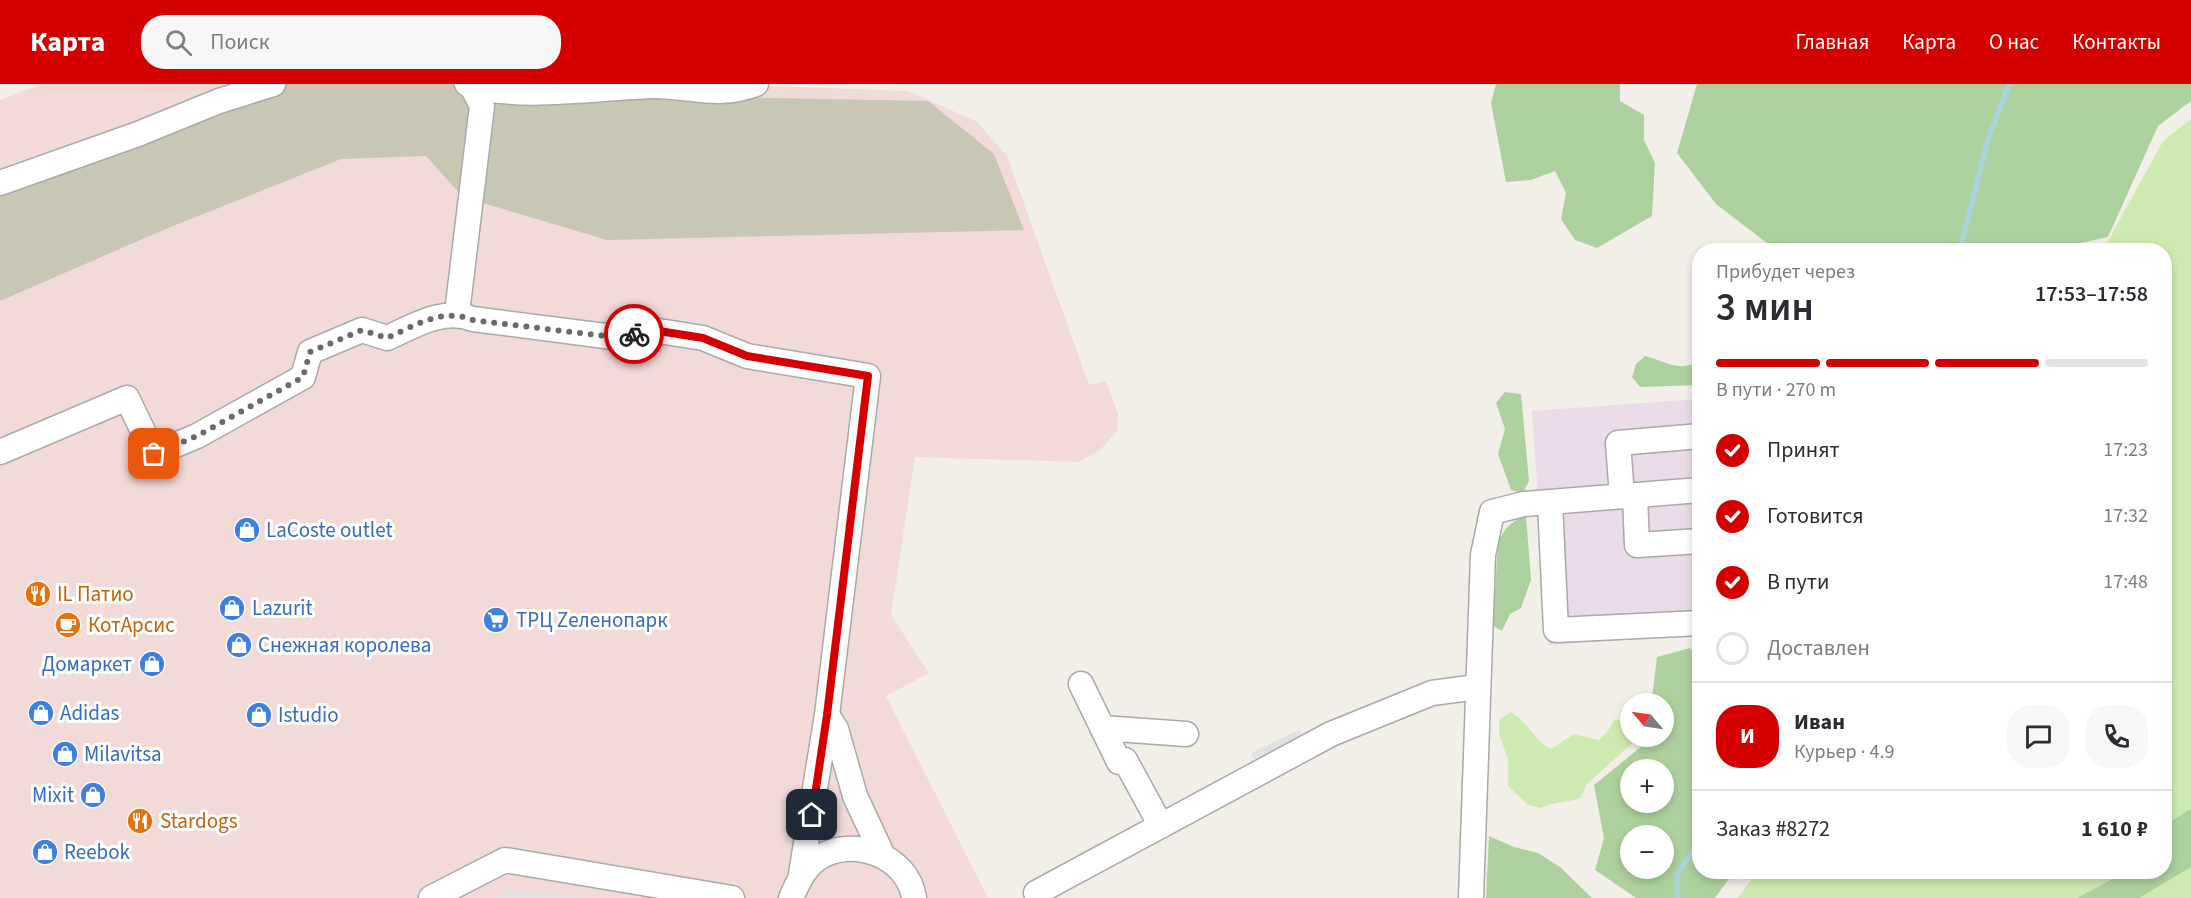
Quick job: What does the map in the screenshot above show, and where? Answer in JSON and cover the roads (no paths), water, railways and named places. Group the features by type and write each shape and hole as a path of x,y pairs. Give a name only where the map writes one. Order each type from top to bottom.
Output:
{"street":[{"path":"0,183 138,134 219,101 273,84"},
{"path":"469,85 505,92 655,86 717,92 756,84"},
{"path":"457,313 482,106 469,85"},
{"path":"0,452 127,398 154,454 197,436 303,377 310,352 337,339 362,330 387,338 426,321 457,313 472,320 613,337 659,331 703,338 747,356 868,376 827,715 801,874 791,898"},
{"path":"1692,437 1618,443 1637,545 1692,542"},
{"path":"1471,898 1483,555 1492,512 1524,504 1692,491"},
{"path":"1550,502 1556,630 1692,623"},
{"path":"1081,684 1119,762 1125,760 1161,826"},
{"path":"1036,893 1331,734 1432,693 1477,687"},
{"path":"827,715 836,729 855,796 883,856"},
{"path":"1102,728 1186,734"},
{"path":"801,874 818,858 839,850 861,849 883,856 901,871 916,896"},
{"path":"431,898 505,861 732,898"}],"waterway":[{"path":"1962,243 1988,140 2009,84"},
{"path":"1678,898 1677,875 1692,852"}],"place":[{"name":"LaCoste outlet","path":"247,530"},
{"name":"IL Патио","path":"38,594"},
{"name":"Lazurit","path":"232,608"},
{"name":"ТРЦ Zеленопарк","path":"496,620"},
{"name":"КотАрсис","path":"68,625"},
{"name":"Снежная королева","path":"239,645"},
{"name":"Домаркет","path":"152,664"},
{"name":"Adidas","path":"41,713"},
{"name":"Istudio","path":"259,715"},
{"name":"Milavitsa","path":"65,754"},
{"name":"Mixit","path":"93,795"},
{"name":"Stardogs","path":"140,821"},
{"name":"Reebok","path":"45,852"}]}
